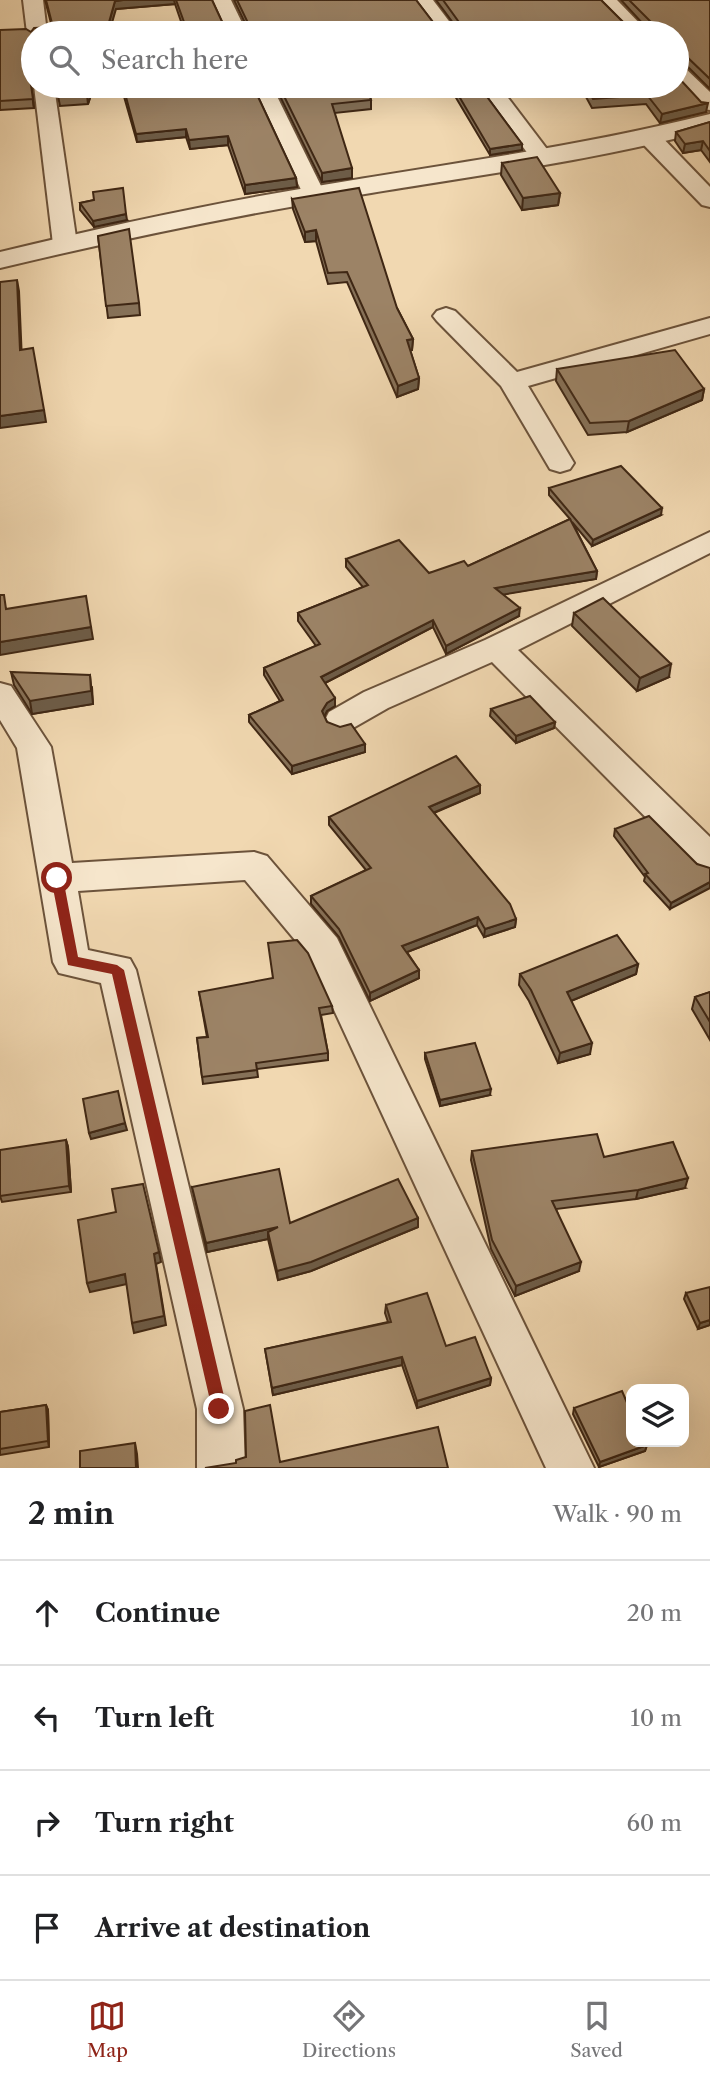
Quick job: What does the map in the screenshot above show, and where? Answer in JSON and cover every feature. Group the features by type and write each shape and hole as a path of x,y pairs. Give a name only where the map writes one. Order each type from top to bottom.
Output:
{"street":[{"path":"33,0 36,21"},
{"path":"220,0 231,21"},
{"path":"423,0 439,21"},
{"path":"606,0 627,21"},
{"path":"689,83 710,104"},
{"path":"46,98 65,244"},
{"path":"268,98 314,194"},
{"path":"497,98 542,157"},
{"path":"0,260 208,212 542,157 649,137 710,122"},
{"path":"649,137 710,200"},
{"path":"446,316 512,382 560,463"},
{"path":"512,382 710,326"},
{"path":"341,720 376,700 703,553"},
{"path":"496,648 710,859"},
{"path":"0,694 34,747 72,962 117,970 219,1409 221,1468"},
{"path":"57,878 254,866 324,949 570,1468"}],"building":[{"path":"46,0 123,0 115,1 109,21 51,21"},
{"path":"176,0 212,0 222,21 184,21"},
{"path":"237,0 416,0 432,21 247,21"},
{"path":"443,0 601,0 622,21 458,21"},
{"path":"629,0 710,0 710,79 689,59 689,21 650,21"},
{"path":"21,29 21,98 33,99 0,101 0,30"},
{"path":"689,89 701,102 708,103 662,114 649,98 689,98"},
{"path":"126,98 259,98 296,178 245,185 228,136 189,140 186,129 136,134"},
{"path":"285,98 370,98 371,100 332,104 352,168 322,173"},
{"path":"460,98 488,98 522,144 490,149"},
{"path":"710,122 710,151 703,141 685,144 676,132"},
{"path":"537,157 560,193 523,198 502,163"},
{"path":"123,188 126,214 93,221 80,203 94,200 93,192"},
{"path":"359,188 397,308 413,339 407,340 419,378 398,386 347,272 328,273 316,230 305,232 292,199"},
{"path":"129,229 139,303 106,306 98,236"},
{"path":"17,280 20,350 33,348 44,410 0,416 0,282"},
{"path":"675,350 704,389 629,421 590,423 557,369"},
{"path":"621,466 662,508 593,540 549,488"},
{"path":"570,519 597,571 495,588 520,608 446,646 433,620 321,677 335,698 327,703 322,711 327,722 340,727 351,724 365,744 292,766 249,715 283,700 264,668 320,644 298,613 368,585 346,559 399,540 429,573 464,561 468,566"},
{"path":"0,595 4,595 6,609 86,596 91,627 0,642"},
{"path":"603,598 671,664 640,678 574,613"},
{"path":"11,672 90,675 91,691 30,701"},
{"path":"530,696 555,722 516,736 491,709"},
{"path":"456,756 480,785 429,807 510,904 516,919 485,929 478,917 402,946 419,970 370,993 339,929 311,896 371,868 329,817"},
{"path":"649,816 697,864 710,868 710,882 671,903 645,874 648,873 615,829"},
{"path":"617,935 638,964 567,992 592,1043 560,1053 531,990 520,974"},
{"path":"297,940 308,953 332,1006 319,1008 328,1053 256,1063 257,1070 202,1077 197,1038 208,1037 199,992 273,978 268,943"},
{"path":"710,992 710,1022 695,997"},
{"path":"475,1043 491,1089 440,1100 425,1053"},
{"path":"118,1091 125,1123 89,1133 83,1099"},
{"path":"597,1134 604,1157 673,1142 688,1178 638,1190 552,1201 581,1262 516,1286 492,1240 472,1151"},
{"path":"66,1140 69,1186 0,1196 0,1150"},
{"path":"279,1169 290,1223 398,1179 418,1218 311,1262 277,1271 268,1232 278,1227 206,1243 192,1187"},
{"path":"143,1184 159,1252 154,1254 164,1316 132,1323 125,1274 87,1283 78,1220 116,1212 112,1189"},
{"path":"710,1287 710,1320 700,1323 686,1293"},
{"path":"427,1293 446,1346 475,1337 491,1378 417,1401 402,1357 272,1388 265,1349 391,1322 386,1305"},
{"path":"622,1391 626,1400 626,1447 641,1447 600,1462 574,1408"},
{"path":"46,1405 48,1441 0,1449 0,1412"},
{"path":"270,1405 280,1462 438,1427 448,1468 205,1468 236,1463 236,1460 246,1457 245,1411"},
{"path":"135,1443 136,1468 80,1468 80,1451"}],"route":[{"path":"57,878 72,962 117,970 219,1409"}]}
